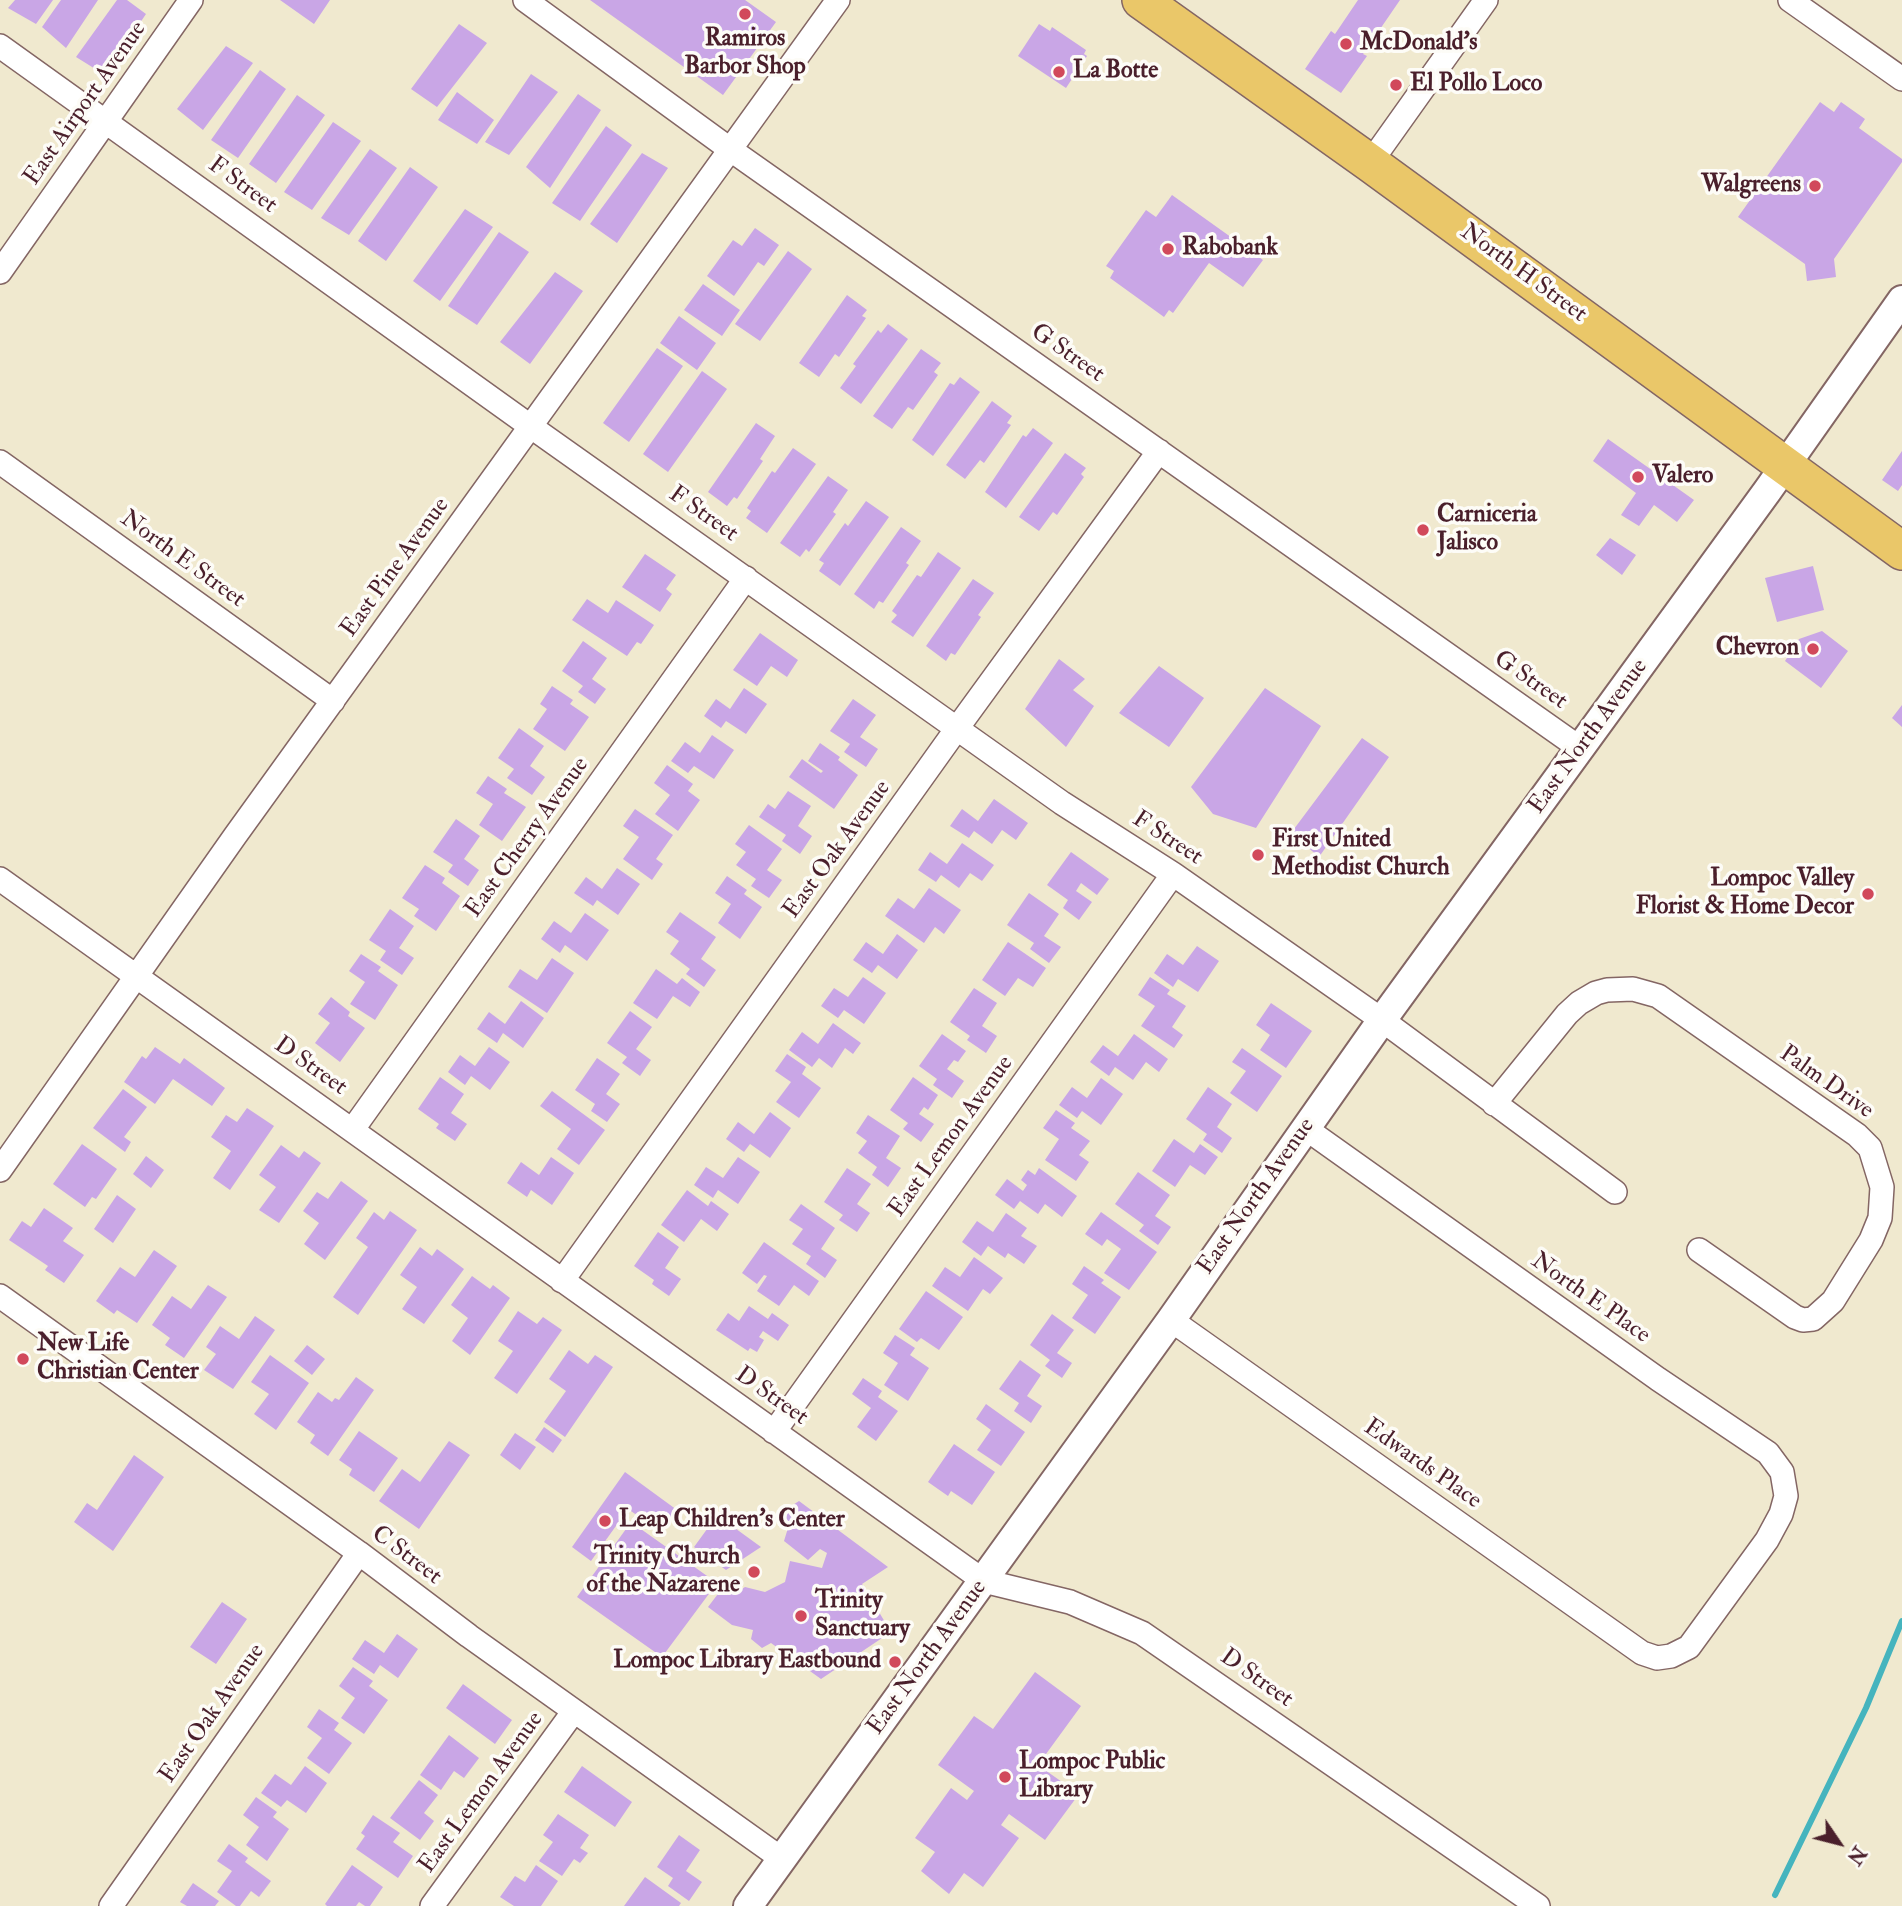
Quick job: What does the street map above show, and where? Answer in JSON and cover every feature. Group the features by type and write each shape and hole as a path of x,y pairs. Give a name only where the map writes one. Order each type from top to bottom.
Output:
{"highway":[{"name":"North H Street","path":"1141,0 1370,163 1777,477 1902,551"}],"street":[{"name":"East Airport Avenue","path":"0,272 191,0"},
{"name":"G Street","path":"525,0 731,150 1581,749"},
{"name":"East Pine Avenue","path":"0,1170 332,701 838,0"},
{"path":"1370,163 1486,0"},
{"path":"1790,0 1902,79"},
{"name":"F Street","path":"0,46 1062,803 1173,874 1382,1020"},
{"name":"East North Avenue","path":"748,1906 1171,1320 1382,1020 1581,749 1902,300"},
{"name":"East Oak Avenue","path":"562,1281 958,727 1160,452"},
{"name":"North E Street","path":"0,462 332,701"},
{"name":"East Cherry Avenue","path":"353,1129 747,578"},
{"name":"East Lemon Avenue","path":"774,1432 1173,874"},
{"name":"D Street","path":"0,879 984,1581 1070,1602 1142,1633 1538,1906"},
{"name":"Palm Drive","path":"1494,1104 1578,1003 1595,993 1633,989 1658,996 1857,1135 1870,1148 1882,1187 1880,1218 1871,1240 1833,1301 1813,1319 1803,1320 1796,1317 1699,1250"},
{"path":"1382,1020 1615,1192"},
{"name":"North E Place","path":"1305,1128 1658,1379 1768,1453 1782,1472 1786,1496 1781,1514 1767,1540 1689,1647 1671,1657 1657,1658 1642,1653"},
{"name":"C Street","path":"0,1296 782,1858"},
{"name":"Edwards Place","path":"1171,1320 1642,1653"},
{"name":"East Oak Avenue","path":"111,1906 359,1553"},
{"name":"East Lemon Avenue","path":"432,1906 574,1711"}],"building":[{"path":"15,0 53,0 36,24 8,8"},
{"path":"61,0 98,0 66,48 42,27"},
{"path":"117,0 127,0 146,14 105,75 76,57"},
{"path":"280,0 330,0 314,24"},
{"path":"590,0 745,0 776,22 723,95"},
{"name":"McDonald's","path":"1358,0 1400,0 1363,54 1367,56 1341,93 1305,69 1331,31 1335,34"},
{"path":"459,24 487,43 437,107 411,89"},
{"name":"La Botte","path":"1039,24 1050,31 1052,27 1086,50 1084,54 1087,56 1066,88 1018,56"},
{"path":"226,46 253,63 203,130 177,109"},
{"path":"260,70 286,89 238,158 211,140"},
{"path":"531,74 558,92 509,155 485,142"},
{"path":"457,92 494,120 477,144 438,120"},
{"path":"578,94 601,110 550,188 526,167"},
{"path":"297,95 325,115 276,183 249,164"},
{"name":"Walgreens","path":"1820,102 1834,112 1841,102 1865,119 1859,128 1902,159 1902,162 1834,259 1836,277 1807,281 1805,264 1738,217"},
{"path":"333,122 361,141 312,210 284,192"},
{"path":"606,126 632,145 580,221 552,203"},
{"path":"370,149 397,168 349,235 321,218"},
{"path":"642,153 668,168 617,243 590,224"},
{"path":"410,167 438,187 386,261 358,241"},
{"name":"Rabobank","path":"1172,195 1263,260 1243,287 1209,263 1173,313 1169,310 1164,317 1110,278 1114,271 1106,266 1146,210 1156,217"},
{"path":"465,209 493,227 440,301 413,281"},
{"path":"755,228 779,245 764,266 758,262 734,296 707,276 733,240 742,246"},
{"path":"499,232 529,252 477,325 448,306"},
{"path":"788,251 812,269 760,341 735,324"},
{"path":"555,272 583,291 530,364 500,342"},
{"path":"703,284 740,310 722,336 684,310"},
{"path":"847,295 867,310 862,316 866,318 839,357 835,354 819,377 799,363"},
{"path":"679,316 716,343 697,370 660,343"},
{"path":"888,324 908,339 861,404 840,388 856,366 853,364 878,330 881,333"},
{"path":"657,348 683,366 629,442 603,423"},
{"path":"921,349 941,363 934,372 938,375 913,410 908,407 892,429 873,416"},
{"path":"702,371 727,389 668,472 643,454"},
{"path":"960,377 980,392 933,456 912,440 950,383 954,385"},
{"path":"992,401 1012,416 1007,423 1011,425 984,463 980,460 965,479 946,465"},
{"path":"756,423 775,436 760,459 763,461 737,499 734,497 727,506 708,492"},
{"path":"1033,428 1053,443 1006,508 985,492 1023,435 1026,437"},
{"name":"Valero","path":"1608,439 1694,500 1677,522 1654,505 1639,526 1621,515 1636,493 1593,461"},
{"path":"793,448 816,464 767,533 746,518 751,511 747,508 772,471 775,473"},
{"path":"1902,451 1902,485 1898,491 1882,480"},
{"path":"1065,453 1086,468 1081,474 1084,477 1057,515 1053,512 1039,531 1019,517"},
{"path":"828,476 848,490 833,512 836,514 809,552 806,549 800,557 780,543"},
{"path":"866,501 889,517 840,586 819,571 824,563 819,560 845,523 848,526"},
{"path":"901,527 921,541 906,563 909,565 883,603 879,601 874,609 854,594"},
{"path":"1610,538 1636,555 1622,575 1596,555"},
{"path":"938,552 961,568 913,637 891,622 897,615 892,611 917,575 921,577"},
{"path":"645,554 676,575 666,589 672,594 660,612 622,587"},
{"path":"1813,566 1824,610 1777,622 1765,578"},
{"path":"973,579 994,593 955,655 951,653 946,661 926,646"},
{"path":"587,599 608,613 616,600 654,625 641,644 637,642 627,656 572,620"},
{"path":"1822,631 1848,651 1821,688 1785,661 1799,639"},
{"path":"760,633 798,660 787,677 771,666 757,686 733,670"},
{"path":"583,641 607,658 592,679 606,689 595,704 578,692 583,686 562,671"},
{"path":"1059,659 1085,679 1073,690 1094,706 1066,747 1025,709"},
{"path":"1159,666 1204,698 1169,747 1119,713"},
{"path":"552,686 573,700 570,704 589,717 565,751 533,729 547,709 540,704"},
{"path":"744,688 767,704 746,734 726,721 721,728 704,716 716,699 730,709"},
{"path":"1265,688 1321,726 1256,828 1213,814 1191,787"},
{"path":"853,699 876,715 860,737 878,749 866,767 844,752 850,744 830,731"},
{"path":"1902,705 1902,727 1892,718"},
{"path":"519,728 544,746 530,766 545,777 532,795 507,778 514,769 498,758"},
{"path":"712,735 734,750 714,779 694,766 688,773 671,761 685,742 700,753"},
{"path":"1362,738 1389,757 1319,857 1291,833"},
{"path":"820,743 840,757 838,760 858,775 834,809 789,777 802,759 821,773 823,771 808,761"},
{"path":"667,765 693,784 688,791 700,800 678,831 655,814 670,795 654,783"},
{"path":"488,776 507,789 504,793 526,807 502,841 479,825 493,804 476,793"},
{"path":"788,791 811,806 798,826 812,836 800,854 782,841 786,835 759,817 768,804 775,809"},
{"path":"994,799 1028,823 1016,840 1002,830 992,844 974,831 969,838 950,826 962,809 978,821"},
{"path":"635,809 673,835 656,859 663,864 652,880 623,859 639,837 623,826"},
{"path":"456,819 480,836 464,859 479,870 468,886 448,872 453,865 433,852"},
{"path":"749,825 782,849 767,870 782,880 769,898 751,886 756,879 736,865 746,852 735,844"},
{"path":"962,843 994,865 982,881 970,873 959,888 941,875 936,882 918,870 930,852 947,864"},
{"path":"1071,852 1109,879 1097,895 1081,883 1076,891 1092,902 1079,920 1063,908 1068,900 1047,885"},
{"path":"425,865 445,878 442,883 460,896 436,931 414,916 419,909 402,898"},
{"path":"617,868 640,884 618,915 597,900 593,906 574,893 586,877 602,889"},
{"path":"727,876 747,890 744,894 762,907 740,939 718,923 731,904 715,893"},
{"path":"929,888 961,910 944,934 935,927 924,943 885,916 898,898 914,909"},
{"path":"1029,893 1059,914 1044,936 1061,947 1049,963 1030,949 1034,943 1007,925"},
{"path":"390,909 414,926 399,948 414,958 402,975 380,960 386,951 369,940"},
{"path":"680,912 716,937 701,959 716,970 704,987 686,974 690,969 670,954 679,941 666,932"},
{"path":"585,913 609,930 587,961 565,945 560,953 541,939 554,921 571,933"},
{"path":"897,934 918,950 897,979 878,965 872,973 853,960 866,942 883,954"},
{"path":"1008,942 1046,968 1033,987 1018,978 1005,996 982,980"},
{"path":"1197,946 1219,961 1198,992 1178,979 1173,987 1154,973 1167,954 1183,965"},
{"path":"361,954 381,967 378,971 398,985 375,1020 350,1004 365,982 349,971"},
{"path":"552,958 574,973 547,1013 508,987 520,969 537,980"},
{"path":"656,969 677,984 682,978 700,992 690,1007 673,996 657,1019 633,1003"},
{"path":"863,977 886,993 864,1024 844,1010 838,1018 821,1006 834,988 848,997"},
{"path":"1150,977 1170,990 1167,994 1186,1006 1172,1027 1183,1035 1174,1048 1141,1026 1155,1006 1138,995"},
{"path":"974,988 997,1003 982,1026 997,1036 986,1053 967,1040 970,1036 950,1022"},
{"path":"331,997 350,1012 348,1016 365,1028 340,1062 315,1043 330,1023 318,1014"},
{"path":"521,1001 544,1018 523,1048 503,1033 497,1043 477,1029 489,1012 505,1024"},
{"path":"1271,1003 1312,1031 1286,1068 1260,1050 1270,1035 1256,1025"},
{"path":"630,1011 652,1027 636,1049 651,1060 640,1076 622,1063 627,1057 607,1043"},
{"path":"833,1023 861,1043 853,1054 845,1048 832,1068 819,1058 812,1067 789,1050 802,1032 818,1044"},
{"path":"942,1034 966,1051 958,1062 954,1060 947,1069 964,1081 952,1098 933,1085 937,1079 919,1066"},
{"path":"1134,1034 1168,1059 1159,1072 1146,1062 1133,1080 1115,1067 1109,1076 1090,1062 1103,1045 1118,1056"},
{"path":"155,1047 180,1064 184,1058 225,1088 212,1106 173,1079 155,1104 124,1082 142,1056 146,1059"},
{"path":"489,1047 510,1062 490,1090 471,1076 465,1085 448,1072 460,1055 475,1066"},
{"path":"1242,1048 1282,1076 1257,1112 1230,1093 1246,1071 1232,1062"},
{"path":"787,1054 806,1067 802,1074 821,1088 799,1118 776,1102 791,1082 775,1071"},
{"path":"597,1058 620,1074 606,1094 620,1104 607,1122 591,1111 595,1104 575,1090"},
{"path":"440,1077 464,1094 451,1113 467,1124 455,1141 436,1128 439,1124 418,1109"},
{"path":"913,1077 938,1095 928,1110 924,1107 919,1114 934,1124 921,1142 903,1129 908,1123 890,1110"},
{"path":"1101,1078 1123,1094 1101,1125 1082,1111 1077,1118 1059,1105 1072,1087 1087,1098"},
{"path":"1208,1087 1232,1104 1217,1127 1232,1138 1222,1153 1203,1140 1207,1134 1186,1119"},
{"path":"123,1089 147,1107 124,1137 131,1142 125,1152 93,1128"},
{"path":"552,1091 605,1130 579,1165 557,1149 571,1129 540,1106"},
{"path":"247,1108 274,1126 230,1190 213,1178 231,1151 211,1137 226,1115 237,1122"},
{"path":"1056,1110 1075,1123 1071,1128 1090,1141 1079,1155 1089,1162 1076,1181 1045,1160 1059,1139 1043,1128"},
{"path":"770,1112 791,1128 770,1158 750,1144 744,1152 726,1139 738,1122 754,1134"},
{"path":"868,1115 900,1136 886,1158 901,1168 888,1187 872,1175 877,1167 858,1153 867,1141 856,1133"},
{"path":"1174,1139 1194,1153 1200,1144 1218,1157 1205,1175 1190,1165 1175,1187 1152,1171"},
{"path":"82,1144 117,1169 96,1199 92,1197 85,1207 53,1184"},
{"path":"281,1145 299,1158 304,1151 321,1163 279,1223 259,1210 276,1187 259,1175"},
{"path":"146,1156 164,1170 151,1188 133,1174"},
{"path":"551,1157 574,1173 552,1205 531,1190 527,1197 507,1183 521,1162 539,1175"},
{"path":"738,1157 760,1172 738,1204 718,1190 713,1198 694,1185 706,1167 723,1178"},
{"path":"847,1168 871,1184 857,1204 870,1213 857,1232 839,1220 843,1215 824,1202"},
{"path":"1039,1168 1077,1196 1062,1217 1045,1204 1038,1214 1020,1201 1014,1209 995,1195 1007,1179 1023,1191 1027,1185 1021,1180 1028,1170 1035,1175"},
{"path":"1138,1172 1170,1195 1155,1216 1171,1227 1158,1245 1139,1231 1144,1225 1115,1204"},
{"path":"341,1181 368,1201 325,1260 304,1244 319,1223 303,1211 317,1192 328,1199"},
{"path":"687,1190 708,1206 711,1201 729,1214 717,1231 701,1219 684,1242 661,1225"},
{"path":"117,1195 136,1209 113,1243 94,1229"},
{"path":"801,1204 835,1228 821,1249 837,1260 825,1278 806,1264 811,1256 792,1244 803,1229 789,1220"},
{"path":"44,1208 73,1228 63,1241 84,1255 64,1283 45,1270 48,1266 9,1240 22,1221 31,1227"},
{"path":"390,1211 417,1230 358,1315 333,1297 368,1247 356,1238 374,1212 384,1220"},
{"path":"1101,1212 1157,1252 1129,1290 1104,1273 1121,1249 1107,1239 1102,1246 1085,1234"},
{"path":"1006,1213 1027,1228 1021,1236 1037,1246 1024,1264 1008,1253 1005,1258 988,1246 981,1256 962,1242 977,1221 993,1232"},
{"path":"658,1232 679,1247 665,1268 681,1279 669,1296 652,1284 654,1280 634,1266"},
{"path":"764,1242 819,1281 809,1296 794,1285 779,1306 757,1291 767,1276 764,1275 757,1284 742,1273"},
{"path":"420,1247 432,1256 437,1249 464,1269 424,1324 402,1309 417,1287 400,1275"},
{"path":"154,1250 177,1266 137,1323 117,1310 114,1314 96,1301 120,1267 135,1277"},
{"path":"974,1257 1003,1278 990,1294 983,1289 968,1311 932,1286 945,1267 960,1277"},
{"path":"1084,1266 1104,1280 1101,1283 1121,1297 1095,1334 1072,1318 1088,1295 1072,1284"},
{"path":"472,1276 490,1289 493,1285 510,1298 470,1355 452,1341 468,1318 451,1305"},
{"path":"208,1285 227,1297 184,1358 165,1345 170,1338 152,1325 172,1296 191,1309"},
{"path":"926,1291 963,1317 939,1350 921,1338 917,1342 899,1329"},
{"path":"749,1306 768,1319 772,1313 789,1325 778,1341 763,1331 759,1337 764,1340 757,1352 750,1348 748,1351 716,1330 728,1313 739,1321"},
{"path":"518,1311 537,1324 543,1317 562,1330 517,1394 494,1378 513,1351 498,1341"},
{"path":"1052,1314 1074,1330 1057,1353 1072,1363 1062,1378 1045,1366 1050,1360 1030,1345"},
{"path":"255,1316 275,1330 233,1389 204,1370 216,1354 206,1347 220,1326 239,1339"},
{"path":"895,1335 915,1348 910,1355 929,1368 908,1401 884,1385 898,1363 883,1353"},
{"path":"307,1345 325,1359 312,1375 294,1361"},
{"path":"569,1350 588,1364 595,1355 613,1367 565,1437 544,1422 566,1391 549,1379"},
{"path":"270,1355 309,1383 276,1430 254,1414 269,1394 251,1382"},
{"path":"1020,1360 1041,1375 1027,1396 1042,1406 1031,1423 1014,1411 1019,1403 999,1389"},
{"path":"356,1377 374,1390 328,1456 310,1443 315,1435 297,1422 318,1392 332,1402 335,1398 339,1400"},
{"path":"863,1378 882,1391 878,1397 898,1411 876,1441 857,1427 871,1408 852,1394"},
{"path":"986,1404 1025,1432 1001,1466 977,1450 991,1430 976,1419"},
{"path":"544,1427 562,1440 553,1453 535,1440"},
{"path":"359,1431 398,1458 374,1492 349,1475 352,1469 339,1460"},
{"path":"515,1433 536,1447 520,1470 500,1455"},
{"path":"449,1441 470,1455 419,1529 379,1501 402,1469 420,1482"},
{"path":"954,1444 995,1472 972,1505 951,1491 948,1496 928,1482"},
{"path":"134,1455 164,1477 113,1551 74,1522 87,1503 97,1510"},
{"name":"Leap Children's Center","path":"625,1472 677,1510 661,1532 628,1509 591,1561 572,1547"},
{"name":"Trinity Sanctuary","path":"799,1501 888,1567 862,1584 891,1632 821,1679 771,1643 762,1648 751,1639 753,1630 732,1625 708,1607 727,1582 739,1591 745,1587 765,1592 785,1582 790,1561 822,1568 827,1553 820,1549 808,1560 784,1541 788,1528 774,1517"},
{"path":"710,1510 761,1547 726,1570 694,1547 710,1525 703,1520"},
{"path":"631,1522 717,1583 662,1657 577,1597"},
{"path":"222,1602 247,1619 216,1664 190,1647"},
{"path":"397,1634 418,1649 398,1678 380,1665 374,1674 352,1659 365,1640 384,1653"},
{"path":"353,1667 373,1681 369,1686 388,1700 364,1734 341,1718 355,1698 339,1686"},
{"name":"Lompoc Public Library","path":"1035,1672 1081,1706 1038,1765 1079,1794 1045,1840 1009,1814 1001,1825 1019,1838 983,1887 964,1873 949,1894 921,1871 935,1852 915,1838 951,1788 967,1800 974,1791 938,1765 974,1716 993,1729"},
{"path":"463,1684 512,1720 495,1744 446,1708"},
{"path":"319,1709 339,1723 334,1730 352,1743 329,1774 307,1758 322,1738 307,1727"},
{"path":"449,1735 479,1758 464,1778 454,1771 441,1790 420,1775"},
{"path":"305,1766 327,1783 306,1813 287,1800 281,1807 261,1793 275,1774 291,1785"},
{"path":"582,1766 632,1802 615,1827 564,1792"},
{"path":"419,1780 438,1795 424,1813 434,1821 420,1840 390,1818"},
{"path":"256,1797 277,1812 273,1817 289,1829 267,1861 246,1845 259,1827 243,1815"},
{"path":"558,1814 589,1835 580,1848 588,1853 580,1863 574,1859 562,1876 539,1861 553,1842 543,1835"},
{"path":"373,1815 400,1833 393,1842 413,1856 398,1878 356,1849 365,1836 361,1833"},
{"path":"679,1835 700,1850 686,1871 702,1882 689,1901 668,1886 673,1878 657,1867"},
{"path":"229,1844 248,1858 245,1862 271,1881 259,1897 251,1891 240,1906 217,1892 232,1871 217,1861"},
{"path":"352,1865 383,1887 370,1906 359,1902 356,1906 327,1906 325,1904"},
{"path":"536,1865 558,1881 541,1906 514,1906 500,1897 515,1876 525,1882"},
{"path":"645,1877 681,1903 679,1906 624,1906"},
{"path":"193,1883 219,1901 215,1906 187,1906 180,1902"}],"waterway":[{"path":"1775,1895 1866,1708 1902,1621"}],"place":[{"name":"Ramiros Barbor Shop","path":"745,14"},
{"name":"McDonald's","path":"1346,44"},
{"name":"La Botte","path":"1059,72"},
{"name":"El Pollo Loco","path":"1396,85"},
{"name":"Walgreens","path":"1815,186"},
{"name":"Rabobank","path":"1168,249"},
{"name":"Valero","path":"1638,477"},
{"name":"Carniceria Jalisco","path":"1423,530"},
{"name":"Chevron","path":"1813,649"},
{"name":"First United Methodist Church","path":"1258,855"},
{"name":"Lompoc Valley Florist & Home Decor","path":"1868,894"},
{"name":"New Life Christian Center","path":"23,1359"},
{"name":"Leap Children's Center","path":"605,1521"},
{"name":"Trinity Church of the Nazarene","path":"754,1572"},
{"name":"Trinity Sanctuary","path":"801,1616"},
{"name":"Lompoc Library Eastbound","path":"895,1662"},
{"name":"Lompoc Public Library","path":"1005,1777"}]}
